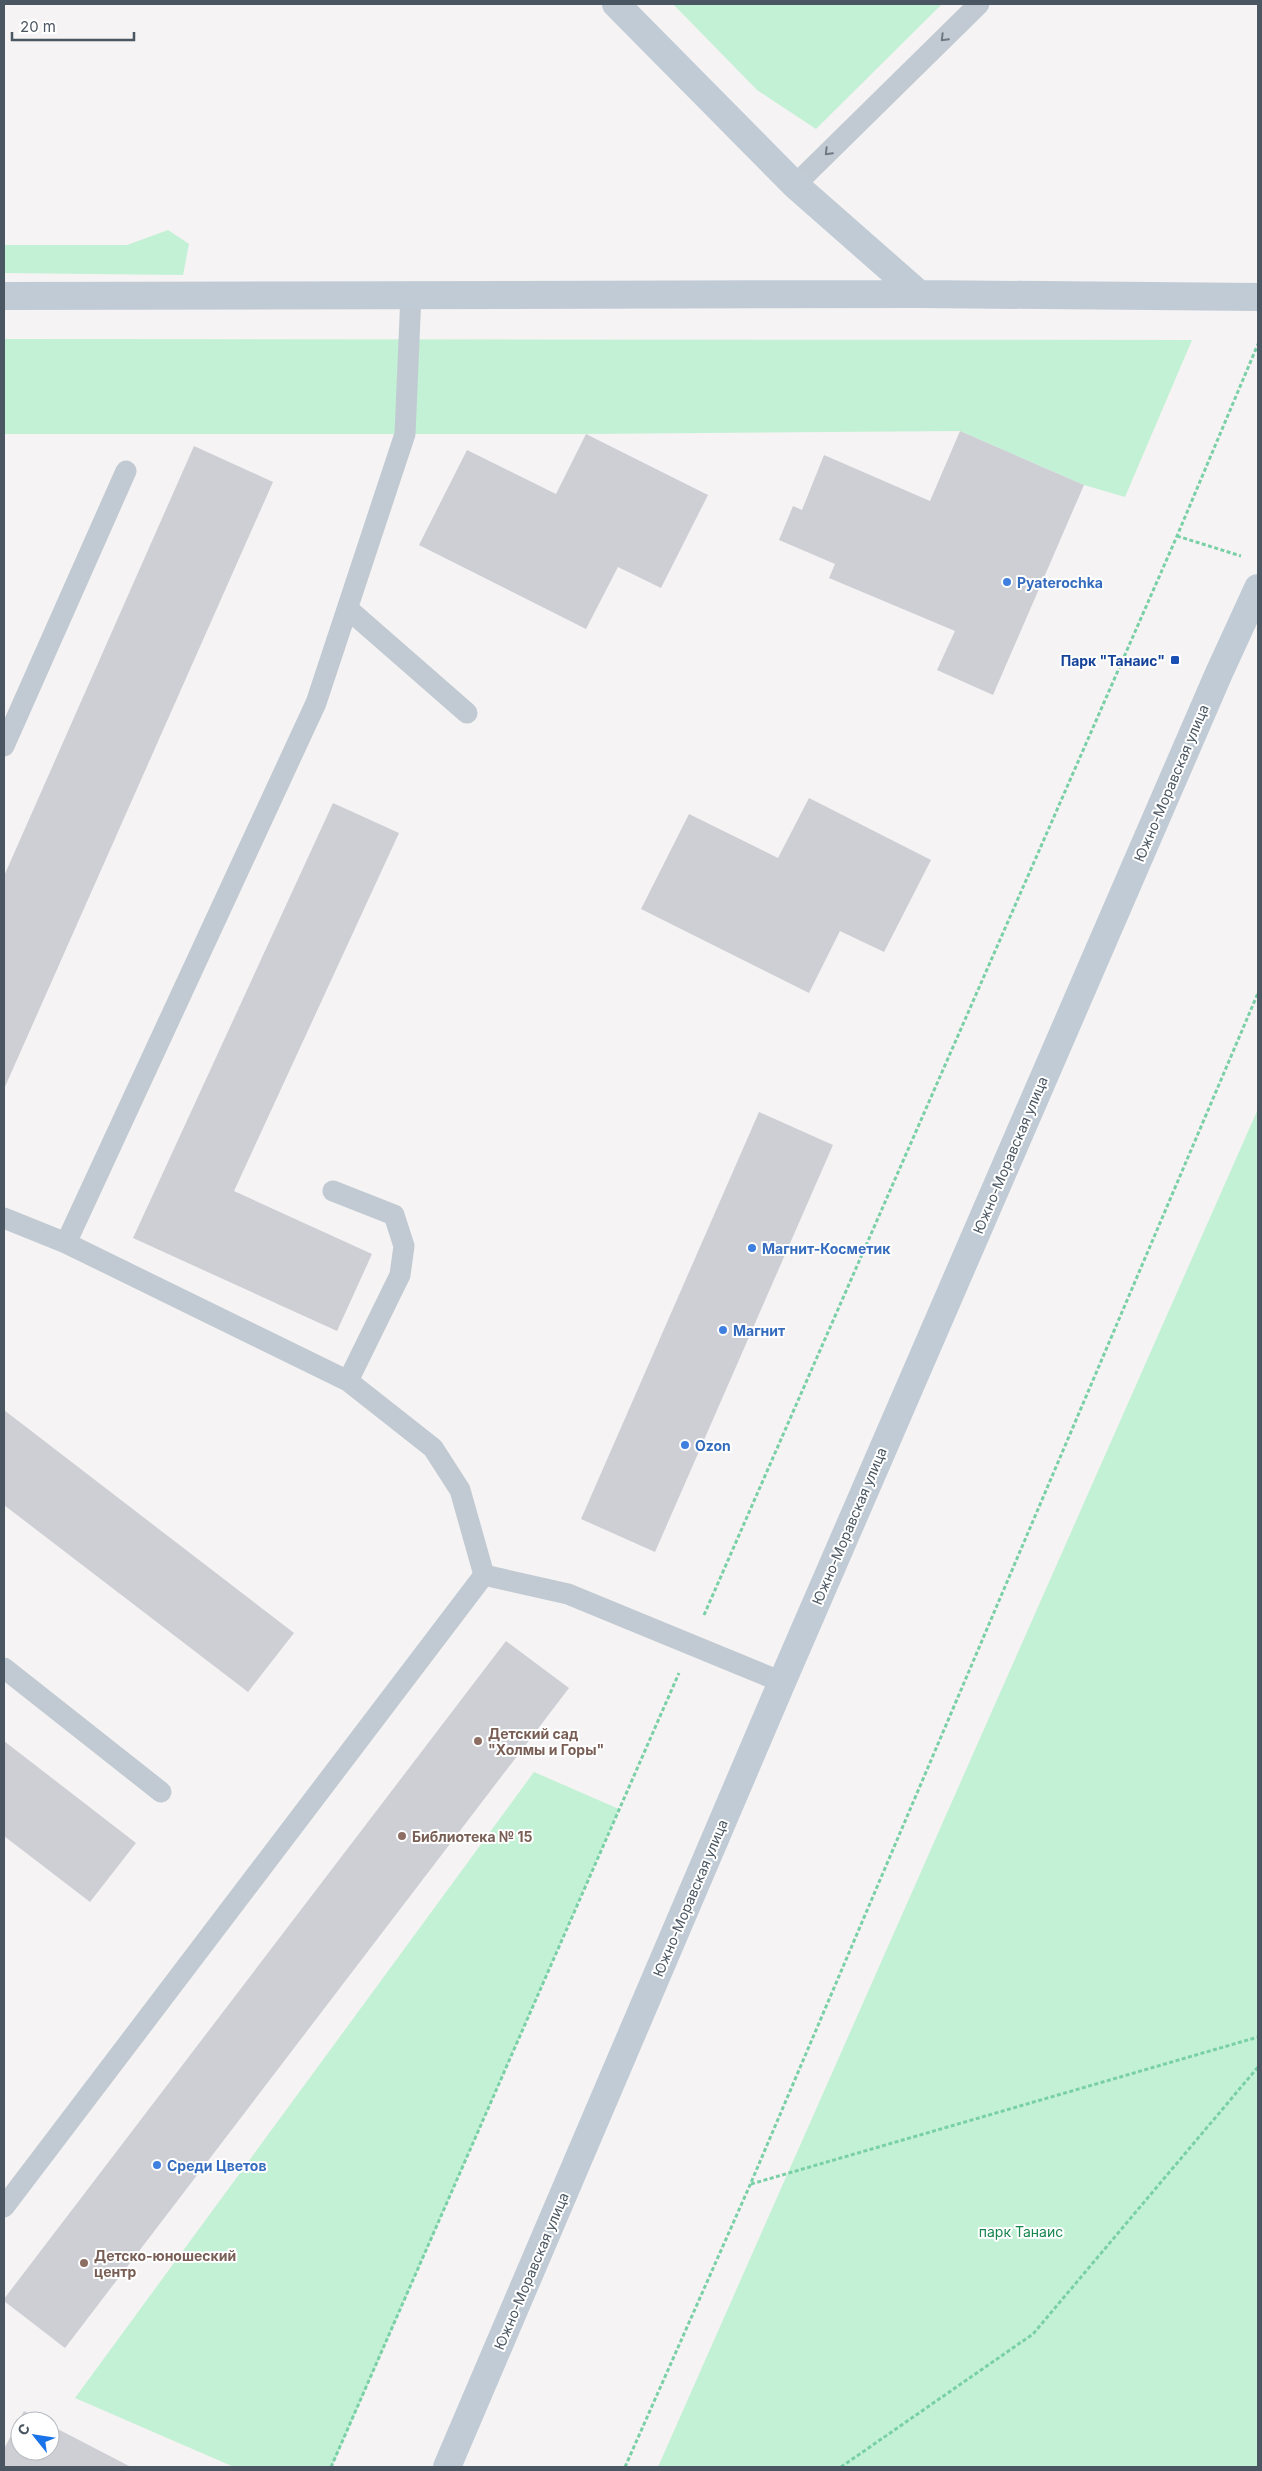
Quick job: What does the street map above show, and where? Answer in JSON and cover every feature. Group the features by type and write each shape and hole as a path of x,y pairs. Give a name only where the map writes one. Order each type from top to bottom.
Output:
{"main road":[{"path":"616,4 795,185 919,294"},
{"path":"4,296 919,294 1258,297"},
{"name":"Южно-Моравская улица","path":"447,2467 782,1682 1219,673 1258,588"}],"lane":[{"path":"795,185 979,4"},
{"path":"66,1243 316,704 404,434 410,294"},
{"path":"4,746 126,471"},
{"path":"348,608 467,713"},
{"path":"333,1191 394,1215 404,1246 400,1275 348,1381"},
{"path":"4,1218 66,1243 348,1381 433,1448 460,1490 484,1575"},
{"path":"484,1575 568,1594 782,1682"},
{"path":"4,2207 484,1575"},
{"path":"4,1668 161,1792"}],"path":[{"path":"331,2467 1177,536 1258,344"},
{"path":"1177,536 1249,559"},
{"path":"625,2467 750,2185 1258,993"},
{"path":"750,2185 1258,2038"},
{"path":"841,2467 1033,2334 1258,2067"}],"green space":[{"path":"673,4 942,4 816,129 757,90"},
{"path":"168,230 189,244 183,275 4,273 4,245 127,245"},
{"path":"4,339 1192,340 1125,497 1084,485 960,431 586,434 4,434"},
{"name":"парк Танаис","path":"1258,1109 1258,2467 658,2467"},
{"path":"534,1772 619,1809 332,2467 234,2467 75,2398"}],"building":[{"path":"960,431 1084,485 993,695 937,670 955,631 829,578 835,564 779,540 793,506 802,510 824,455 930,501"},
{"path":"586,434 708,495 661,588 618,567 586,629 419,545 467,450 556,494"},
{"path":"194,446 273,482 4,1089 4,876"},
{"path":"809,798 931,860 884,952 840,931 809,993 641,909 689,814 778,858"},
{"path":"333,803 399,833 234,1191 372,1254 337,1331 133,1238"},
{"path":"759,1112 833,1145 655,1552 581,1519"},
{"path":"4,1410 294,1633 248,1692 4,1505"},
{"path":"506,1641 569,1688 65,2348 4,2301 4,2299"},
{"path":"4,1741 136,1843 90,1902 4,1836"},
{"path":"60,2430 131,2467 4,2467 4,2449 10,2438 10,2461 60,2461"}],"place":[{"name":"Pyaterochka","path":"1007,582"},
{"name":"Парк \"Танаис\"","path":"1175,660"},
{"name":"Магнит-Косметик","path":"752,1248"},
{"name":"Магнит","path":"723,1330"},
{"name":"Ozon","path":"685,1445"},
{"name":"Детский сад \"Холмы и Горы\"","path":"478,1741"},
{"name":"Библиотека № 15","path":"402,1836"},
{"name":"Среди Цветов","path":"157,2165"},
{"name":"Детско-юношеский центр","path":"84,2263"}]}
